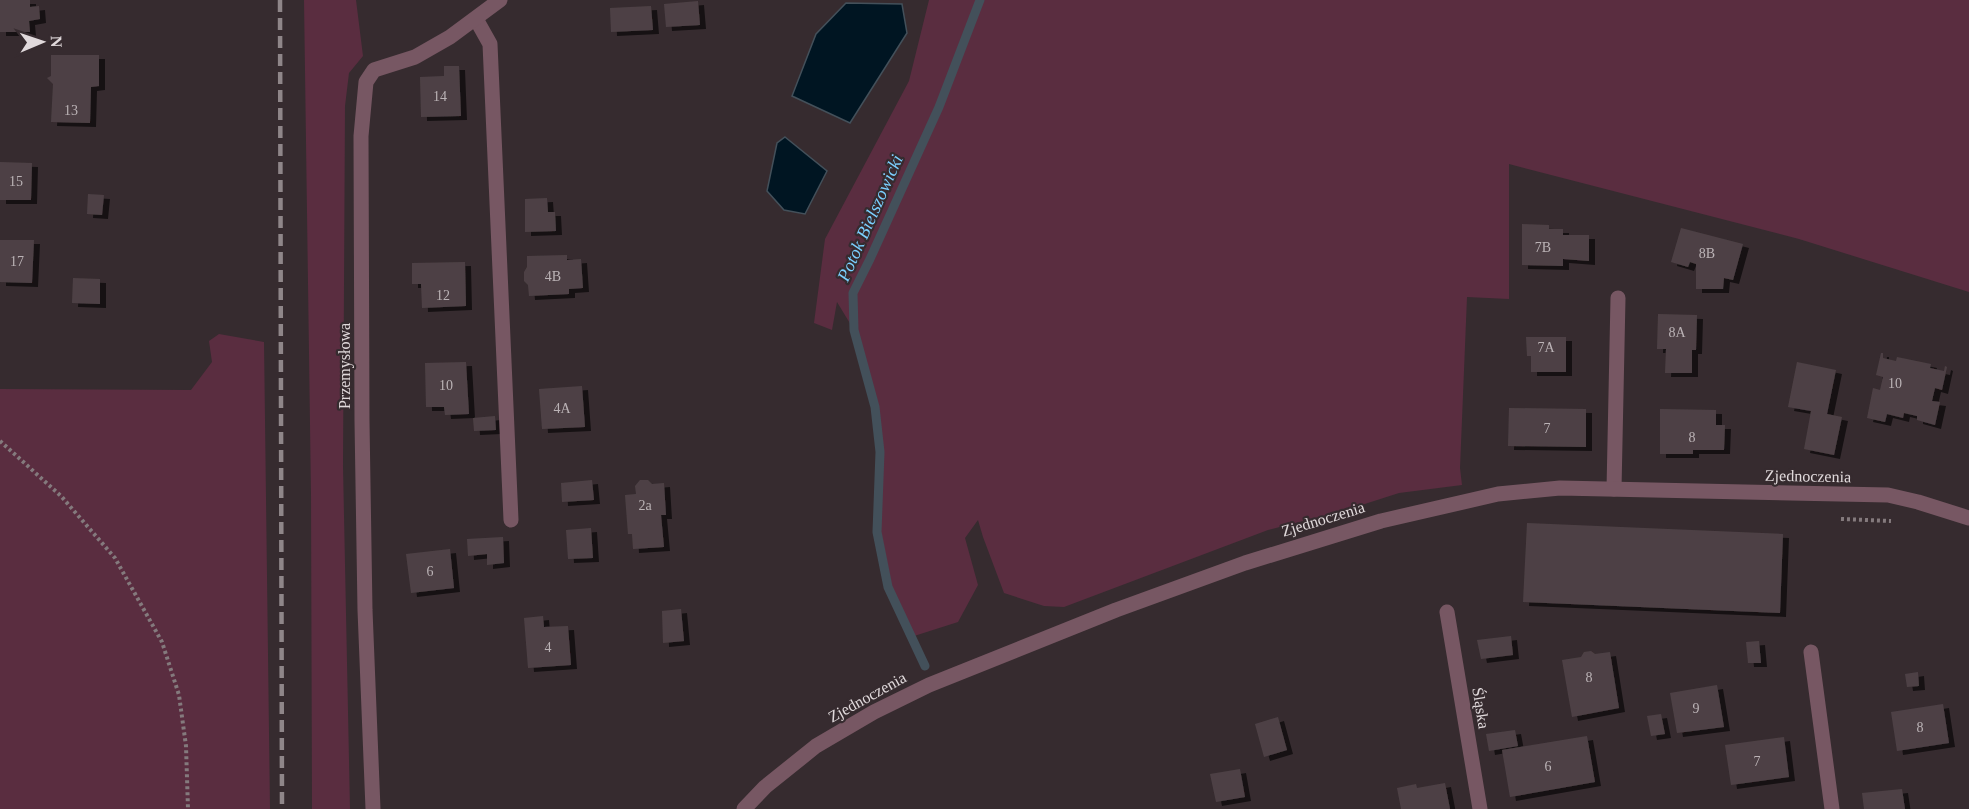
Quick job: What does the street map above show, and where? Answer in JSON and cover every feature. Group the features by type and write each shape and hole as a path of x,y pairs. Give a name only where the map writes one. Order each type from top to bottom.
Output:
{"street":[{"name":"Przemysłowa","path":"373,809 365,610 362,421 361,136 366,82 374,70 415,57 450,37 500,0"},
{"path":"476,19 490,44 511,520"},
{"path":"1614,489 1618,298"},
{"name":"Zjednoczenia","path":"744,809 765,787 816,747 874,712 940,680 1245,562 1312,540 1449,504 1497,494 1560,488 1888,495 1969,518"},
{"name":"Śląska","path":"1447,612 1480,809"},
{"path":"1810,652 1832,809"}],"path":[{"path":"0,441 61,496 115,558 162,642 179,695 186,746 189,809"},
{"path":"1831,518 1897,521"}],"shaded area":[{"path":"304,0 356,0 363,56 349,73 345,106 343,466 350,809 312,809 311,495"},
{"path":"929,0 1969,0 1969,292 1799,239 1509,164 1509,299 1467,297 1460,468 1462,485 1399,493 1346,510 1268,530 1064,607 1044,606 1004,593 978,520 965,538 978,585 958,622 911,637 888,587 877,532 880,452 875,407 854,330 837,302 832,330 814,323 825,239 909,81"},
{"path":"219,334 264,342 270,809 0,809 0,389 191,390 212,362 209,341"}],"water":[{"path":"846,3 902,4 907,33 850,123 792,96 816,34"},
{"path":"785,137 827,171 805,214 784,210 767,191 777,143"}],"building":[{"path":"0,0 30,0 30,7 39,6 40,19 29,21 30,32 0,32"},
{"path":"698,1 700,25 666,27 664,4"},
{"path":"651,6 653,30 611,32 610,8"},
{"path":"51,55 99,55 99,86 91,87 90,123 51,122 53,84 47,78 51,76"},
{"path":"444,66 459,66 461,116 421,117 420,77 444,76"},
{"path":"0,162 32,163 31,200 0,200"},
{"path":"88,194 104,195 102,215 87,214"},
{"path":"547,198 548,212 555,212 556,231 525,232 525,199"},
{"path":"1522,224 1549,225 1549,229 1563,229 1563,235 1589,235 1589,261 1563,259 1563,266 1522,265"},
{"path":"1681,228 1743,244 1733,280 1724,278 1723,289 1696,289 1696,264 1690,262 1688,267 1671,262"},
{"path":"0,240 34,240 32,283 0,282"},
{"path":"567,255 567,260 581,259 583,288 569,289 569,294 529,296 528,285 524,281 527,256"},
{"path":"465,262 466,306 422,308 421,284 412,284 412,263"},
{"path":"73,278 100,279 100,304 72,303"},
{"path":"1658,314 1697,315 1696,350 1692,350 1692,373 1665,373 1666,349 1657,349"},
{"path":"1526,337 1566,337 1566,372 1531,372 1531,356 1527,356"},
{"path":"1881,353 1883,353 1883,358 1896,361 1897,357 1931,364 1930,368 1944,371 1945,366 1947,367 1942,390 1935,388 1932,401 1940,402 1935,425 1917,420 1917,416 1904,413 1903,418 1887,414 1885,422 1867,418 1873,388 1880,390 1883,377 1876,375"},
{"path":"466,362 469,414 445,415 444,407 426,407 425,363"},
{"path":"1797,362 1836,370 1827,414 1842,417 1834,455 1804,449 1811,411 1788,407"},
{"path":"582,386 585,427 542,429 539,389"},
{"path":"1509,408 1586,409 1586,447 1508,446"},
{"path":"1660,409 1716,410 1716,425 1725,425 1724,450 1693,450 1693,454 1660,454"},
{"path":"495,416 496,430 474,431 473,418"},
{"path":"592,480 594,500 562,502 561,483"},
{"path":"640,480 648,480 652,484 664,483 666,515 661,515 664,547 633,549 632,534 628,534 625,495 636,494 635,486"},
{"path":"1527,523 1783,534 1780,613 1523,602"},
{"path":"591,528 593,558 568,559 566,530"},
{"path":"503,537 504,563 487,565 487,554 468,556 467,539"},
{"path":"450,549 454,588 411,593 406,554"},
{"path":"681,609 684,641 663,643 662,611"},
{"path":"543,616 544,627 568,626 571,665 528,668 524,618"},
{"path":"1511,636 1513,655 1481,659 1477,640"},
{"path":"1759,641 1761,663 1748,663 1746,642"},
{"path":"1591,651 1595,654 1610,652 1619,708 1572,717 1562,660 1581,657 1584,652"},
{"path":"1918,672 1919,686 1907,687 1905,674"},
{"path":"1717,685 1724,727 1677,733 1670,693"},
{"path":"1943,704 1949,743 1897,751 1891,712"},
{"path":"1661,714 1665,734 1651,736 1647,716"},
{"path":"1278,717 1287,750 1264,757 1255,724"},
{"path":"1515,730 1518,746 1489,751 1486,734"},
{"path":"1587,736 1595,782 1510,797 1502,750"},
{"path":"1784,737 1789,777 1731,785 1725,745"},
{"path":"1240,769 1245,797 1216,802 1210,774"},
{"path":"1445,783 1450,809 1401,809 1397,788 1416,784 1417,788"},
{"path":"1902,789 1905,809 1864,809 1862,793"}],"waterway":[{"name":"Potok Bielszowicki","path":"925,666 888,587 877,532 880,452 875,407 854,330 853,293 939,107 980,0"}],"railway":[{"path":"280,0 282,809"}]}
